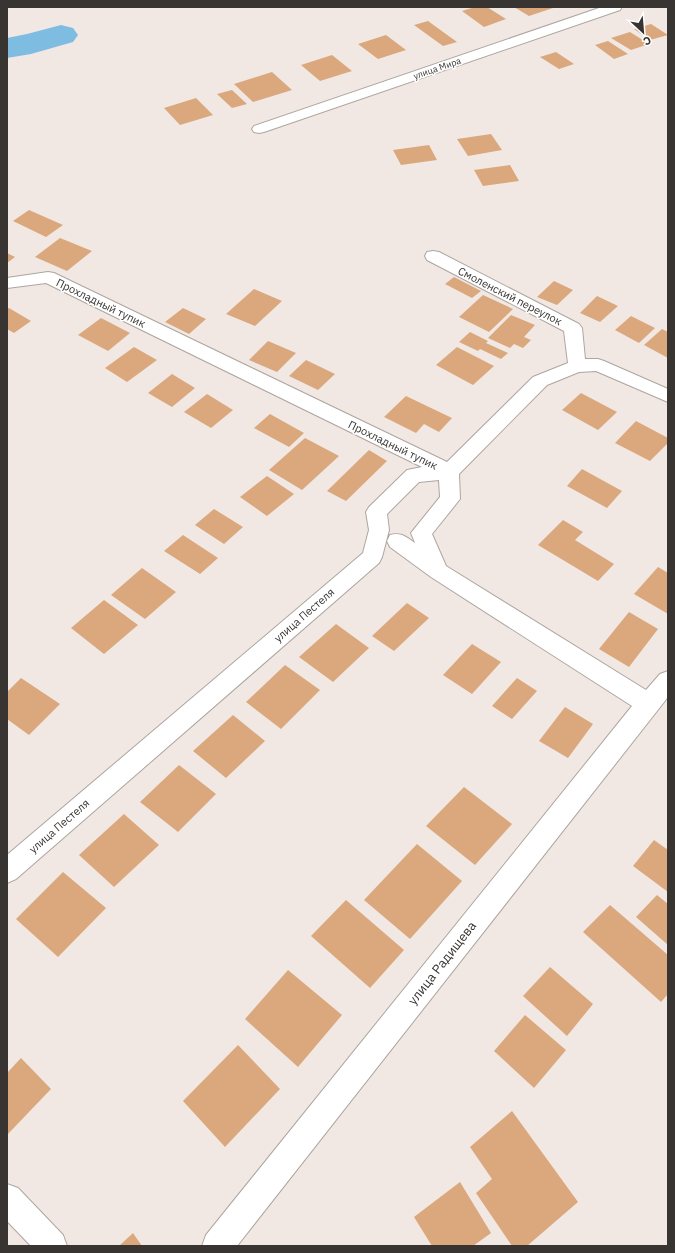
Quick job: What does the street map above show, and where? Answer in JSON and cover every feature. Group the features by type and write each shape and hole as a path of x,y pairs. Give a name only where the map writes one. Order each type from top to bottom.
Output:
{"street":[{"name":"улица Мира","path":"259,129 615,7"},
{"name":"Смоленский переулок","path":"433,256 573,328 577,366"},
{"name":"Прохладный тупик","path":"7,283 48,277 449,472 450,499 421,533"},
{"path":"372,557 379,530 376,512 414,475 449,472 540,381 577,366 598,365 668,396"},
{"path":"379,530 397,541 438,571 648,704"},
{"path":"421,533 438,571"},
{"name":"улица Пестеля","path":"7,871 372,557 397,541 421,533"},
{"name":"улица Радищева","path":"218,1246 648,704 668,682"},
{"path":"7,1199 52,1246"}],"building":[{"path":"475,7 487,7 506,19 484,27 462,11"},
{"path":"514,7 556,7 529,16"},
{"path":"428,21 457,42 443,46 414,25"},
{"path":"651,24 668,35 650,40 634,29"},
{"path":"630,32 649,44 631,50 611,38"},
{"path":"386,35 406,50 378,59 358,44"},
{"path":"608,41 628,54 614,59 595,45"},
{"path":"556,52 574,64 559,69 540,57"},
{"path":"332,55 352,71 320,81 301,65"},
{"path":"272,72 292,90 253,102 234,84"},
{"path":"232,90 247,104 232,108 217,94"},
{"path":"196,98 213,115 180,125 164,108"},
{"path":"491,134 502,150 468,156 457,139"},
{"path":"429,145 437,160 401,165 393,150"},
{"path":"510,165 519,181 483,186 474,170"},
{"path":"29,210 63,225 46,237 13,221"},
{"path":"60,238 92,251 67,271 35,257"},
{"path":"7,253 15,257 7,263"},
{"path":"454,277 481,291 472,298 445,284"},
{"path":"554,281 573,290 557,305 537,297"},
{"path":"254,289 282,301 255,326 226,314"},
{"path":"483,295 513,309 489,332 459,317"},
{"path":"597,296 618,306 600,322 580,313"},
{"path":"9,308 31,321 14,333 7,329 7,309"},
{"path":"183,308 206,319 189,334 165,322"},
{"path":"511,315 535,325 524,337 531,340 523,348 514,344 510,348 488,338"},
{"path":"631,316 655,328 639,343 615,330"},
{"path":"101,318 130,333 108,351 78,335"},
{"path":"662,329 668,332 668,358 644,345"},
{"path":"470,332 488,341 486,343 508,353 501,359 480,349 478,351 459,342"},
{"path":"268,341 296,353 277,372 249,360"},
{"path":"134,347 157,360 127,382 105,368"},
{"path":"457,347 494,366 473,385 436,365"},
{"path":"306,360 335,374 318,390 289,376"},
{"path":"172,374 195,388 172,407 148,393"},
{"path":"581,393 617,412 598,430 562,410"},
{"path":"207,394 233,410 211,428 184,412"},
{"path":"406,396 452,418 439,432 424,424 416,433 384,417"},
{"path":"270,414 304,433 289,447 254,428"},
{"path":"636,421 668,438 668,443 650,461 615,443"},
{"path":"305,438 339,456 302,490 269,470"},
{"path":"369,450 387,461 346,501 327,491"},
{"path":"582,469 622,491 607,508 567,486"},
{"path":"267,476 294,494 267,516 240,497"},
{"path":"214,509 243,527 224,544 195,525"},
{"path":"563,520 583,532 575,540 614,564 598,581 538,545"},
{"path":"183,535 218,558 200,574 164,551"},
{"path":"658,567 668,573 668,614 634,594"},
{"path":"142,568 176,592 145,619 111,595"},
{"path":"104,600 138,625 104,654 71,628"},
{"path":"407,603 429,618 394,651 372,636"},
{"path":"629,612 658,629 629,667 599,649"},
{"path":"336,624 369,648 333,682 299,657"},
{"path":"472,644 501,662 472,694 443,675"},
{"path":"285,665 320,690 281,729 246,702"},
{"path":"21,678 60,704 29,735 7,719 7,692"},
{"path":"517,678 537,691 512,719 492,706"},
{"path":"565,707 593,724 568,758 539,741"},
{"path":"233,715 265,741 226,778 193,751"},
{"path":"179,765 216,794 178,832 140,802"},
{"path":"464,787 512,824 475,865 426,826"},
{"path":"124,814 159,845 114,887 79,855"},
{"path":"654,840 668,850 668,892 633,866"},
{"path":"417,844 462,881 410,939 364,900"},
{"path":"63,872 106,908 58,957 16,919"},
{"path":"657,895 668,904 668,945 636,917"},
{"path":"346,900 404,950 370,988 311,936"},
{"path":"610,905 668,955 668,994 661,1002 583,932"},
{"path":"550,967 593,1004 567,1036 523,996"},
{"path":"288,970 342,1015 298,1067 245,1019"},
{"path":"525,1015 566,1050 534,1088 494,1051"},
{"path":"238,1045 280,1089 225,1147 183,1101"},
{"path":"21,1058 51,1089 7,1135 7,1073"},
{"path":"512,1111 578,1202 527,1246 512,1246 476,1193 492,1179 470,1147"},
{"path":"460,1182 491,1233 473,1246 432,1246 414,1217"},
{"path":"133,1233 142,1246 119,1246"}],"waterway":[{"path":"7,48 31,44 61,35"}]}
